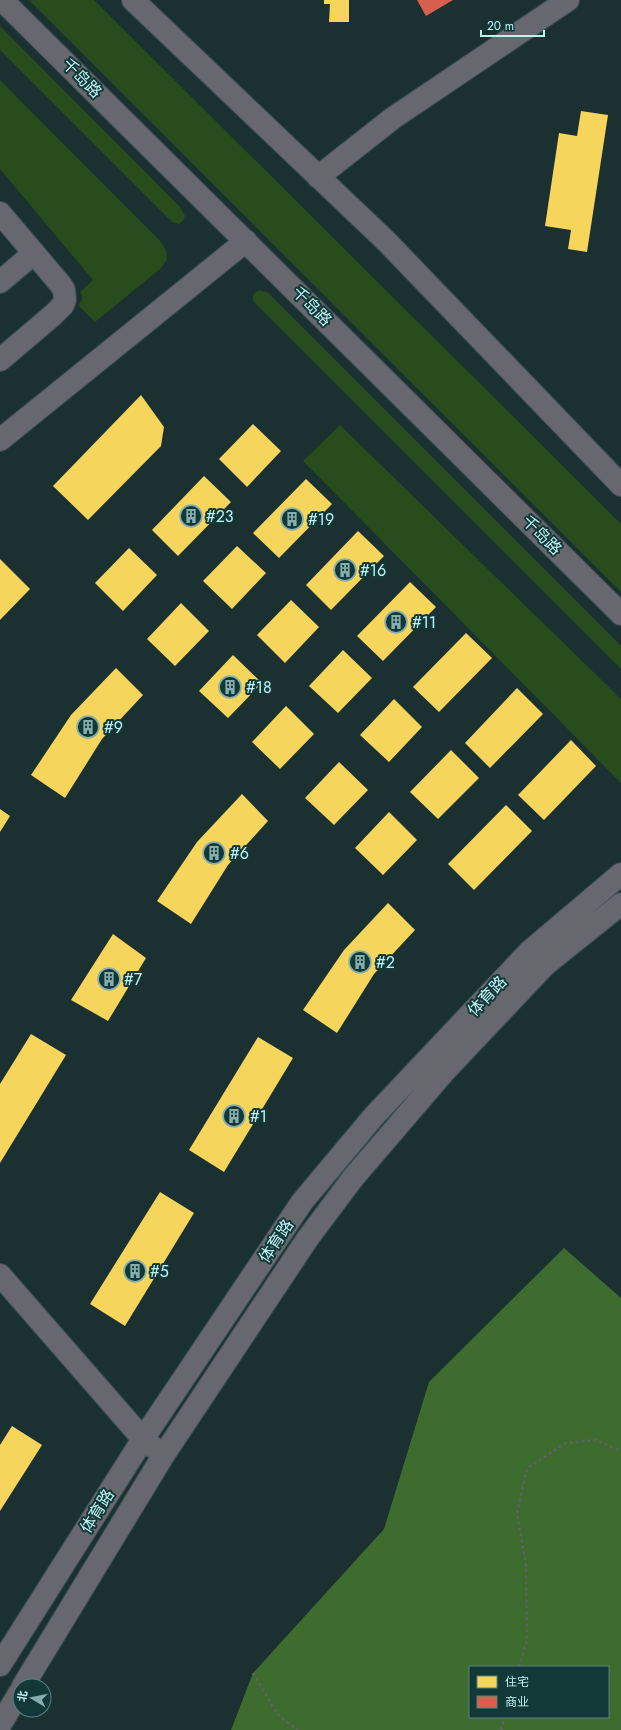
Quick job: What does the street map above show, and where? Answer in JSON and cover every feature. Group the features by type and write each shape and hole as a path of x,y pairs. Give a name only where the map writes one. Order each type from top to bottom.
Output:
{"street":[{"name":"千岛路","path":"2,0 621,614"},
{"path":"133,0 386,241 621,485"},
{"path":"318,177 393,118 568,0"},
{"path":"0,213 64,290 63,304 53,315 0,360"},
{"path":"0,440 246,241"},
{"path":"0,282 34,253"},
{"name":"体育路","path":"0,1665 143,1439 302,1202 374,1116 529,952 621,874"},
{"name":"体育路","path":"28,1678 163,1456 308,1238 353,1178 443,1073 545,965 621,904"},
{"path":"0,1275 143,1439 163,1456"},
{"path":"0,1725 12,1705"}],"path":[{"path":"520,1666 527,1640 526,1565 517,1512 527,1468 566,1443 596,1440 621,1451"},
{"path":"253,1673 278,1715 298,1730"},
{"path":"501,1730 505,1718"}],"green space":[{"path":"29,0 94,0 621,524 621,592"},
{"path":"0,26 181,208 185,216 183,221 179,224 172,222 0,50"},
{"path":"0,80 161,242 166,250 167,260 160,269 95,322 78,305 82,298 80,292 93,280 0,169"},
{"path":"259,290 268,293 621,646 621,669 254,302 254,295"},
{"path":"340,425 621,699 621,783 303,461"},
{"path":"564,1248 621,1298 621,1730 231,1730 253,1673 384,1529 429,1382"}],"building: 住宅":[{"path":"324,0 349,0 349,22 329,22 330,4 324,4"},
{"path":"581,111 608,115 587,252 568,249 571,230 545,226 559,133 577,136"},
{"path":"141,395 164,427 161,446 88,520 53,486"},
{"path":"253,424 281,451 247,487 219,459"},
{"name":"#23","path":"204,476 231,502 178,556 152,530"},
{"name":"#19","path":"306,479 332,504 279,558 253,533"},
{"name":"#16","path":"358,531 384,556 331,610 306,585"},
{"path":"237,546 266,573 232,609 203,581"},
{"path":"129,548 157,575 123,611 95,583"},
{"path":"0,559 30,589 0,620"},
{"name":"#11","path":"410,582 436,607 383,661 357,636"},
{"path":"291,600 319,627 285,663 257,635"},
{"path":"181,603 209,631 175,666 147,639"},
{"path":"466,633 492,658 439,712 413,687"},
{"path":"343,650 372,678 338,713 309,686"},
{"name":"#18","path":"233,655 262,683 228,718 199,691"},
{"name":"#9","path":"116,668 143,695 102,739 65,798 31,775 71,715"},
{"path":"517,688 543,714 490,768 465,743"},
{"path":"394,699 422,727 389,762 360,735"},
{"path":"286,706 314,734 280,769 252,742"},
{"path":"571,740 596,766 544,820 518,795"},
{"path":"451,750 479,778 438,819 410,792"},
{"path":"339,762 368,790 334,825 305,798"},
{"name":"#6","path":"242,794 268,821 228,865 191,924 157,901 197,842"},
{"path":"506,805 532,831 474,890 448,864"},
{"path":"0,809 10,816 0,832"},
{"path":"389,812 417,840 383,875 355,848"},
{"name":"#2","path":"388,903 415,930 374,974 337,1033 303,1010 344,950"},
{"name":"#7","path":"113,934 146,958 108,1021 71,1000"},
{"path":"31,1034 66,1055 0,1163 0,1084"},
{"name":"#1","path":"258,1037 293,1058 224,1172 189,1150"},
{"name":"#5","path":"160,1192 194,1213 125,1326 90,1304"},
{"path":"12,1426 42,1445 0,1511 0,1445"}],"building: 商业":[{"path":"417,0 453,0 426,16"}],"place":[{"name":"#23","path":"191,516"},
{"name":"#19","path":"292,519"},
{"name":"#16","path":"345,570"},
{"name":"#11","path":"396,622"},
{"name":"#18","path":"230,687"},
{"name":"#9","path":"88,727"},
{"name":"#6","path":"214,853"},
{"name":"#2","path":"360,962"},
{"name":"#7","path":"109,979"},
{"name":"#1","path":"234,1116"},
{"name":"#5","path":"135,1271"}]}
